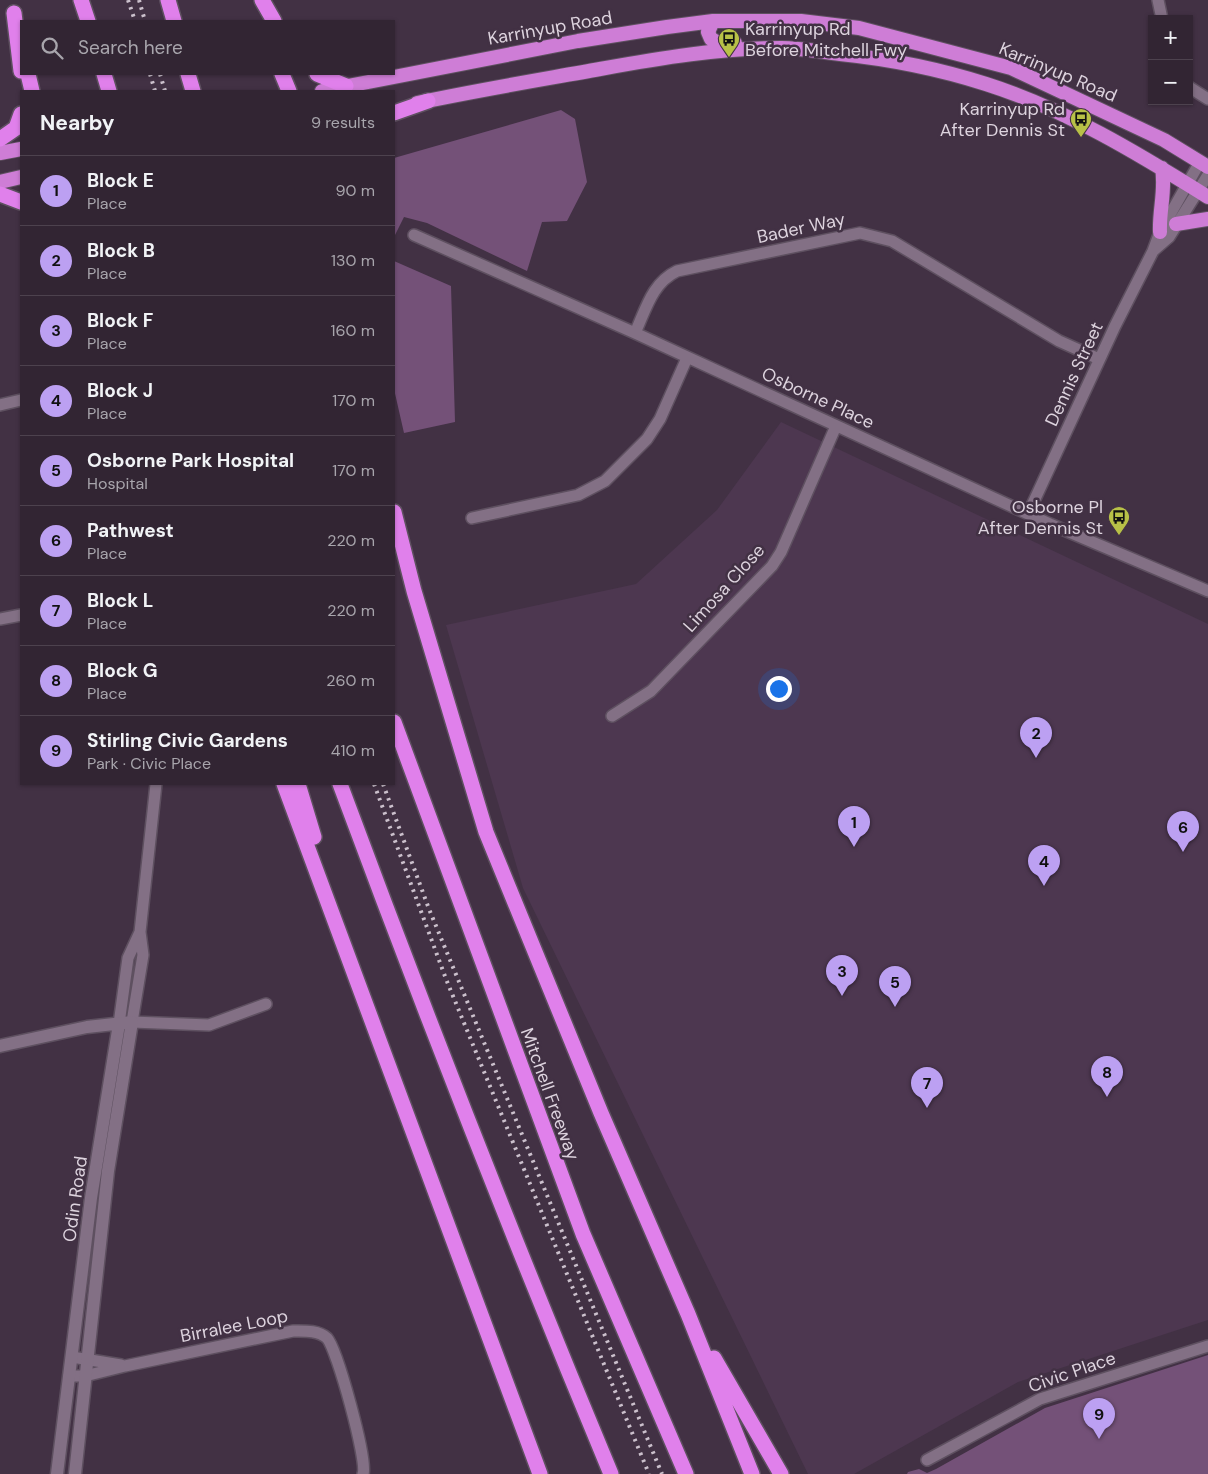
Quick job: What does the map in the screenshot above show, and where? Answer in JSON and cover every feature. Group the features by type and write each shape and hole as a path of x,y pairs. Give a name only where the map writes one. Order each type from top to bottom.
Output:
{"highway":[{"path":"81,0 88,20"},
{"path":"168,0 174,20"},
{"path":"256,0 263,20"},
{"path":"262,0 273,20"},
{"path":"12,6 20,42"},
{"path":"12,6 20,65"},
{"path":"713,21 708,32 710,39 716,42 783,48 904,64 987,84 1083,126 1162,168 1197,191"},
{"name":"Karrinyup Road","path":"327,90 578,41 713,21 801,21 860,28 1011,68 1164,140 1204,164"},
{"path":"395,108 639,62 711,52 783,48"},
{"path":"21,75 24,90"},
{"path":"28,75 32,90"},
{"path":"104,75 109,90"},
{"path":"188,75 193,90"},
{"path":"282,75 289,90"},
{"path":"319,75 346,86"},
{"path":"395,113 428,101"},
{"path":"0,139 16,128 20,117"},
{"path":"0,153 20,149"},
{"path":"1160,232 1159,218 1164,194 1162,168"},
{"path":"0,182 20,177"},
{"path":"0,194 20,202"},
{"path":"1176,224 1208,219"},
{"path":"395,516 414,591 486,832 586,1077 688,1314 752,1474"},
{"name":"Mitchell Freeway","path":"395,725 583,1234 686,1474"},
{"path":"284,785 540,1474"},
{"path":"298,785 355,975"},
{"path":"340,785 405,959 516,1243 611,1474"},
{"path":"688,1314 781,1474"}],"street":[{"path":"1158,0 1161,15"},
{"path":"1193,90 1208,99"},
{"name":"Dennis Street","path":"1028,514 1100,359 1154,251 1160,232 1197,191 1204,164"},
{"name":"Dennis Street","path":"1154,251 1169,237 1208,175"},
{"name":"Bader Way","path":"635,333 654,288 664,277 677,271 860,233 892,241 1059,340 1100,359"},
{"name":"Osborne Place","path":"414,235 635,333 1028,514 1208,591"},
{"path":"472,518 578,495 605,481 652,432 660,419 687,358"},
{"path":"0,405 20,400"},
{"name":"Limosa Close","path":"612,716 651,691 772,566 781,552 836,426"},
{"path":"0,619 20,615"},
{"name":"Odin Road","path":"75,1474 125,1023 128,958 140,932 156,785"},
{"path":"0,1046 87,1027 125,1023 209,1025 266,1004"},
{"name":"Odin Road","path":"57,1474 92,1198 125,1023"},
{"name":"Birralee Loop","path":"70,1376 85,1376 294,1331 311,1331 326,1338 335,1352 358,1437 365,1468 363,1474"},
{"name":"Civic Place","path":"927,1460 1040,1399 1208,1346"},
{"name":"Birralee Loop","path":"72,1357 125,1366"}],"shaded area":[{"path":"561,110 575,119 587,182 567,221 542,222 527,271 427,223 404,217 395,235 395,158"},
{"path":"395,261 451,286 455,422 404,433 395,393"},
{"path":"781,422 1208,624 1208,1320 1018,1382 854,1474 808,1474 523,888 446,625 636,584 717,510"},
{"path":"1208,1355 1208,1474 907,1474 919,1469 927,1473 936,1469 1045,1408"}],"railway":[{"path":"128,0 135,20"},
{"path":"139,0 145,20"},
{"path":"150,75 155,90"},
{"path":"160,75 165,90"},
{"path":"374,785 446,979 649,1474"},
{"path":"383,785 429,909 662,1474"}],"place":[{"name":"Karrinyup Rd Before Mitchell Fwy","path":"729,58"},
{"name":"Karrinyup Rd After Dennis St","path":"1081,138"},
{"name":"Osborne Pl After Dennis St","path":"1119,536"},
{"name":"Block B","path":"1036,758"},
{"name":"Block E","path":"854,847"},
{"name":"Pathwest","path":"1183,852"},
{"name":"Block J","path":"1044,886"},
{"name":"Block F","path":"842,996"},
{"name":"Osborne Park Hospital","path":"895,1007"},
{"name":"Block G","path":"1107,1097"},
{"name":"Block L","path":"927,1108"},
{"name":"Stirling Civic Gardens","path":"1099,1439"}]}
